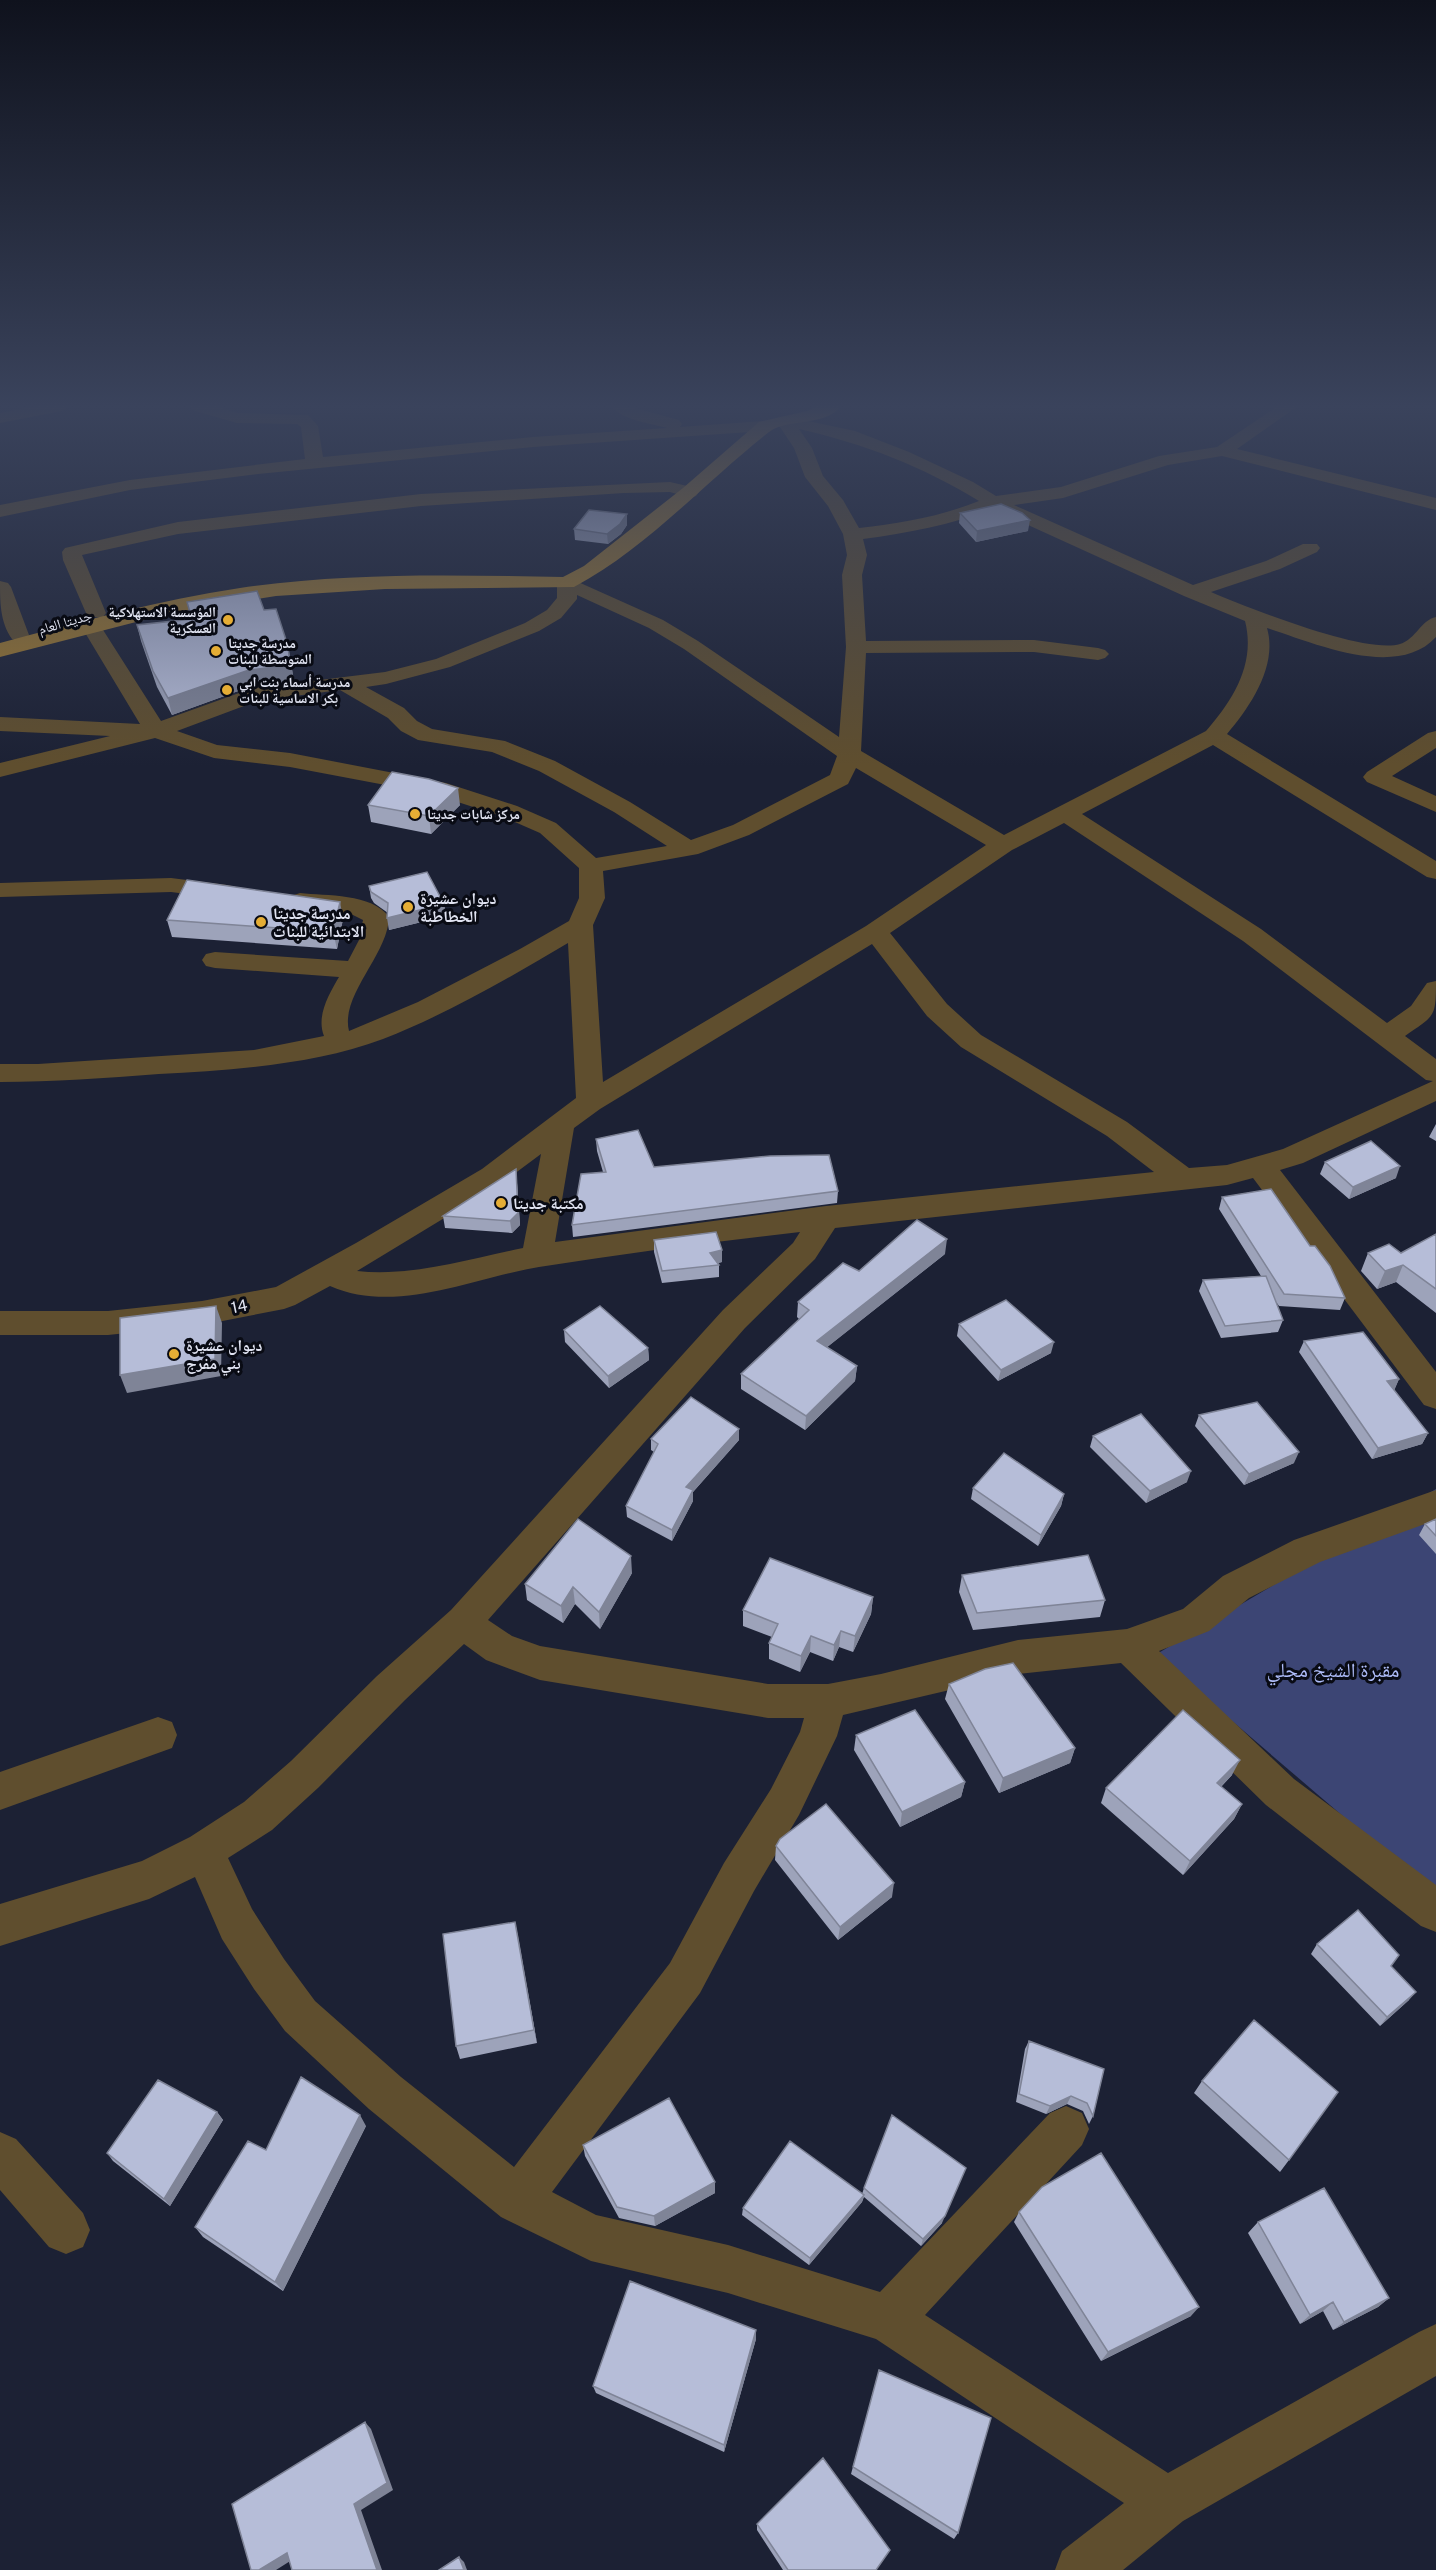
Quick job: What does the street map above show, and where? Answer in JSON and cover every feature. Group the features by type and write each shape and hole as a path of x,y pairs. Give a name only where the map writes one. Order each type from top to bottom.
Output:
{"main road":[{"path":"567,583 598,565 647,526"},
{"name":"جديتا العام","path":"0,650 178,594 370,572 544,570 598,565"},
{"name":"جديتا العام","path":"9,637 94,619 223,597 333,585 391,582 567,583"}],"street":[{"path":"156,731 94,619 72,552 196,526"},
{"path":"591,866 689,849 741,830 840,779 849,754 856,647 852,575 857,555 848,526"},
{"path":"852,534 914,526"},
{"path":"1046,526 1254,618 1357,646 1386,652 1411,647 1433,631"},
{"path":"1191,592 1273,565 1310,548"},
{"path":"0,770 156,731 253,695 386,678 419,671 532,627 554,614 567,599 567,583 656,624 691,645 849,754 1003,845"},
{"path":"1,587 9,637"},
{"path":"1254,618 1260,633 1252,674 1235,712 1215,736 1436,872"},
{"path":"856,647 1034,646 1098,654"},
{"path":"341,682 396,713 409,726 426,735 497,746 547,766 622,807 689,849"},
{"path":"0,724 156,731 214,751 341,768 438,788 478,800 548,828 567,842 591,866 592,898 580,925 590,1101"},
{"name":"14","path":"0,1323 108,1323 202,1314 284,1297 368,1251 492,1176 590,1101 875,931 1003,845 1215,736"},
{"path":"1436,738 1376,777 1436,805"},
{"path":"1065,813 1252,935 1436,1072"},
{"path":"0,890 171,885 359,908 376,917 376,928 346,985 335,1019 334,1026 340,1042"},
{"path":"0,1073 38,1073 254,1059 372,1034 529,956 580,925"},
{"path":"875,931 937,1010 971,1041 1117,1129 1183,1179"},
{"path":"215,960 355,970"},
{"path":"1387,1036 1421,1012 1436,989"},
{"path":"328,1272 351,1282 377,1285 423,1281 537,1256 826,1217 1227,1175 1293,1156 1436,1090"},
{"path":"537,1256 561,1123"},
{"path":"1261,1167 1436,1396"},
{"path":"0,1925 149,1879 204,1851 258,1816 305,1774 391,1688 464,1621 734,1319 804,1251 826,1217"},
{"path":"464,1621 471,1629 499,1648 540,1663 768,1701 828,1701 862,1696 1018,1657 1128,1646 1196,1620 1236,1587 1307,1551 1436,1505"},
{"path":"1128,1646 1209,1727 1281,1793 1436,1911"},
{"path":"518,2200 684,1978 739,1877 785,1802 818,1736 828,1701"},
{"path":"0,1791 158,1735"},
{"path":"204,1851 237,1924 269,1974 300,2016 385,2093 518,2200 591,2237 728,2269 888,2319 1129,2475 1165,2504"},
{"path":"888,2319 1066,2129"},
{"path":"0,2155 66,2230"},
{"path":"1081,2570 1165,2504 1436,2349"}],"green space":[{"name":"مقبرة الشيخ مجلي","path":"1436,1489 1436,1896 1155,1655"}],"building":[{"path":"576,526 617,526 607,534 574,529"},
{"path":"972,526 1001,526 977,531"},
{"path":"257,591 264,610 276,609 288,646 290,665 249,670 168,698 153,671 137,625 192,619 187,602"},
{"path":"392,772 429,779 458,788 429,816 368,805"},
{"path":"427,872 444,904 387,918 388,903 371,892 369,886"},
{"name":"مدرسة جديتا الابتدائية للبنات","path":"187,880 340,902 333,932 167,920"},
{"path":"638,1130 654,1167 770,1156 829,1155 838,1191 572,1225 581,1174 606,1172 596,1139"},
{"path":"1371,1141 1400,1166 1353,1187 1325,1162"},
{"path":"516,1169 518,1213 510,1221 443,1216"},
{"path":"1271,1189 1310,1246 1315,1246 1330,1266 1345,1298 1284,1294 1222,1197"},
{"path":"917,1220 947,1239 817,1341 857,1366 806,1416 741,1374 809,1310 798,1302 843,1263 859,1271"},
{"path":"716,1232 722,1250 710,1253 719,1265 662,1271 654,1240"},
{"path":"1436,1234 1436,1289 1403,1265 1385,1271 1368,1253 1389,1244 1401,1253"},
{"path":"1266,1276 1283,1320 1225,1326 1203,1280"},
{"path":"1006,1300 1054,1342 1001,1370 959,1324"},
{"name":"ديوان عشيرة بني مفرج","path":"216,1306 215,1359 120,1375 120,1318"},
{"path":"600,1306 648,1348 608,1376 564,1330"},
{"path":"1363,1332 1399,1379 1387,1381 1428,1433 1378,1448 1304,1341"},
{"path":"691,1397 739,1429 686,1487 693,1490 672,1530 626,1506 658,1444 651,1439"},
{"path":"1257,1402 1299,1452 1249,1474 1199,1415"},
{"path":"1141,1414 1191,1471 1150,1491 1093,1436"},
{"path":"1004,1453 1064,1494 1041,1535 973,1488"},
{"path":"578,1519 631,1556 599,1612 573,1587 561,1606 525,1584"},
{"path":"1436,1519 1436,1536 1425,1524"},
{"path":"1088,1555 1105,1600 977,1613 962,1575"},
{"path":"770,1558 873,1597 855,1636 841,1631 834,1645 811,1636 801,1656 769,1643 778,1624 743,1610"},
{"path":"1013,1663 1075,1748 1003,1778 949,1684 985,1669"},
{"path":"915,1710 965,1782 902,1812 856,1735"},
{"path":"1183,1710 1240,1760 1217,1783 1242,1804 1190,1861 1106,1788"},
{"path":"826,1804 894,1883 840,1927 776,1846 780,1839"},
{"path":"1358,1910 1399,1955 1391,1966 1416,1992 1387,2017 1317,1944"},
{"path":"515,1922 534,2030 456,2046 443,1934"},
{"path":"1254,2020 1338,2092 1289,2160 1202,2081"},
{"path":"1029,2041 1104,2069 1093,2116 1087,2103 1071,2096 1050,2106 1019,2094"},
{"path":"301,2077 360,2115 275,2282 195,2227 248,2141 266,2150"},
{"path":"158,2080 217,2112 164,2199 107,2153"},
{"path":"669,2098 715,2182 654,2216 617,2207 583,2145"},
{"path":"892,2115 966,2168 945,2216 923,2239 864,2188"},
{"path":"790,2141 864,2195 810,2258 743,2208"},
{"path":"1101,2153 1199,2307 1108,2352 1019,2212 1042,2187"},
{"path":"1324,2188 1389,2298 1344,2322 1333,2302 1310,2315 1258,2222"},
{"path":"630,2281 756,2330 724,2445 593,2386"},
{"path":"879,2370 991,2418 958,2533 853,2467"},
{"path":"365,2422 387,2483 354,2504 377,2570 292,2570 287,2553 259,2570 251,2570 232,2504"},
{"path":"823,2458 890,2550 876,2570 788,2570 757,2524"},
{"path":"459,2557 464,2570 439,2570"}],"place":[{"name":"المؤسسة الاستهلاكية العسكرية","path":"228,620"},
{"name":"مدرسة جديتا المتوسطة للبنات","path":"216,651"},
{"name":"مدرسة أسماء بنت ابي بكر الاساسية للبنات","path":"227,690"},
{"name":"مركز شابات جديتا","path":"415,814"},
{"name":"ديوان عشيرة الخطاطبة","path":"408,907"},
{"name":"مدرسة جديتا الابتدائية للبنات","path":"261,922"},
{"name":"مكتبة جديتا","path":"501,1203"},
{"name":"ديوان عشيرة بني مفرج","path":"174,1354"}]}
